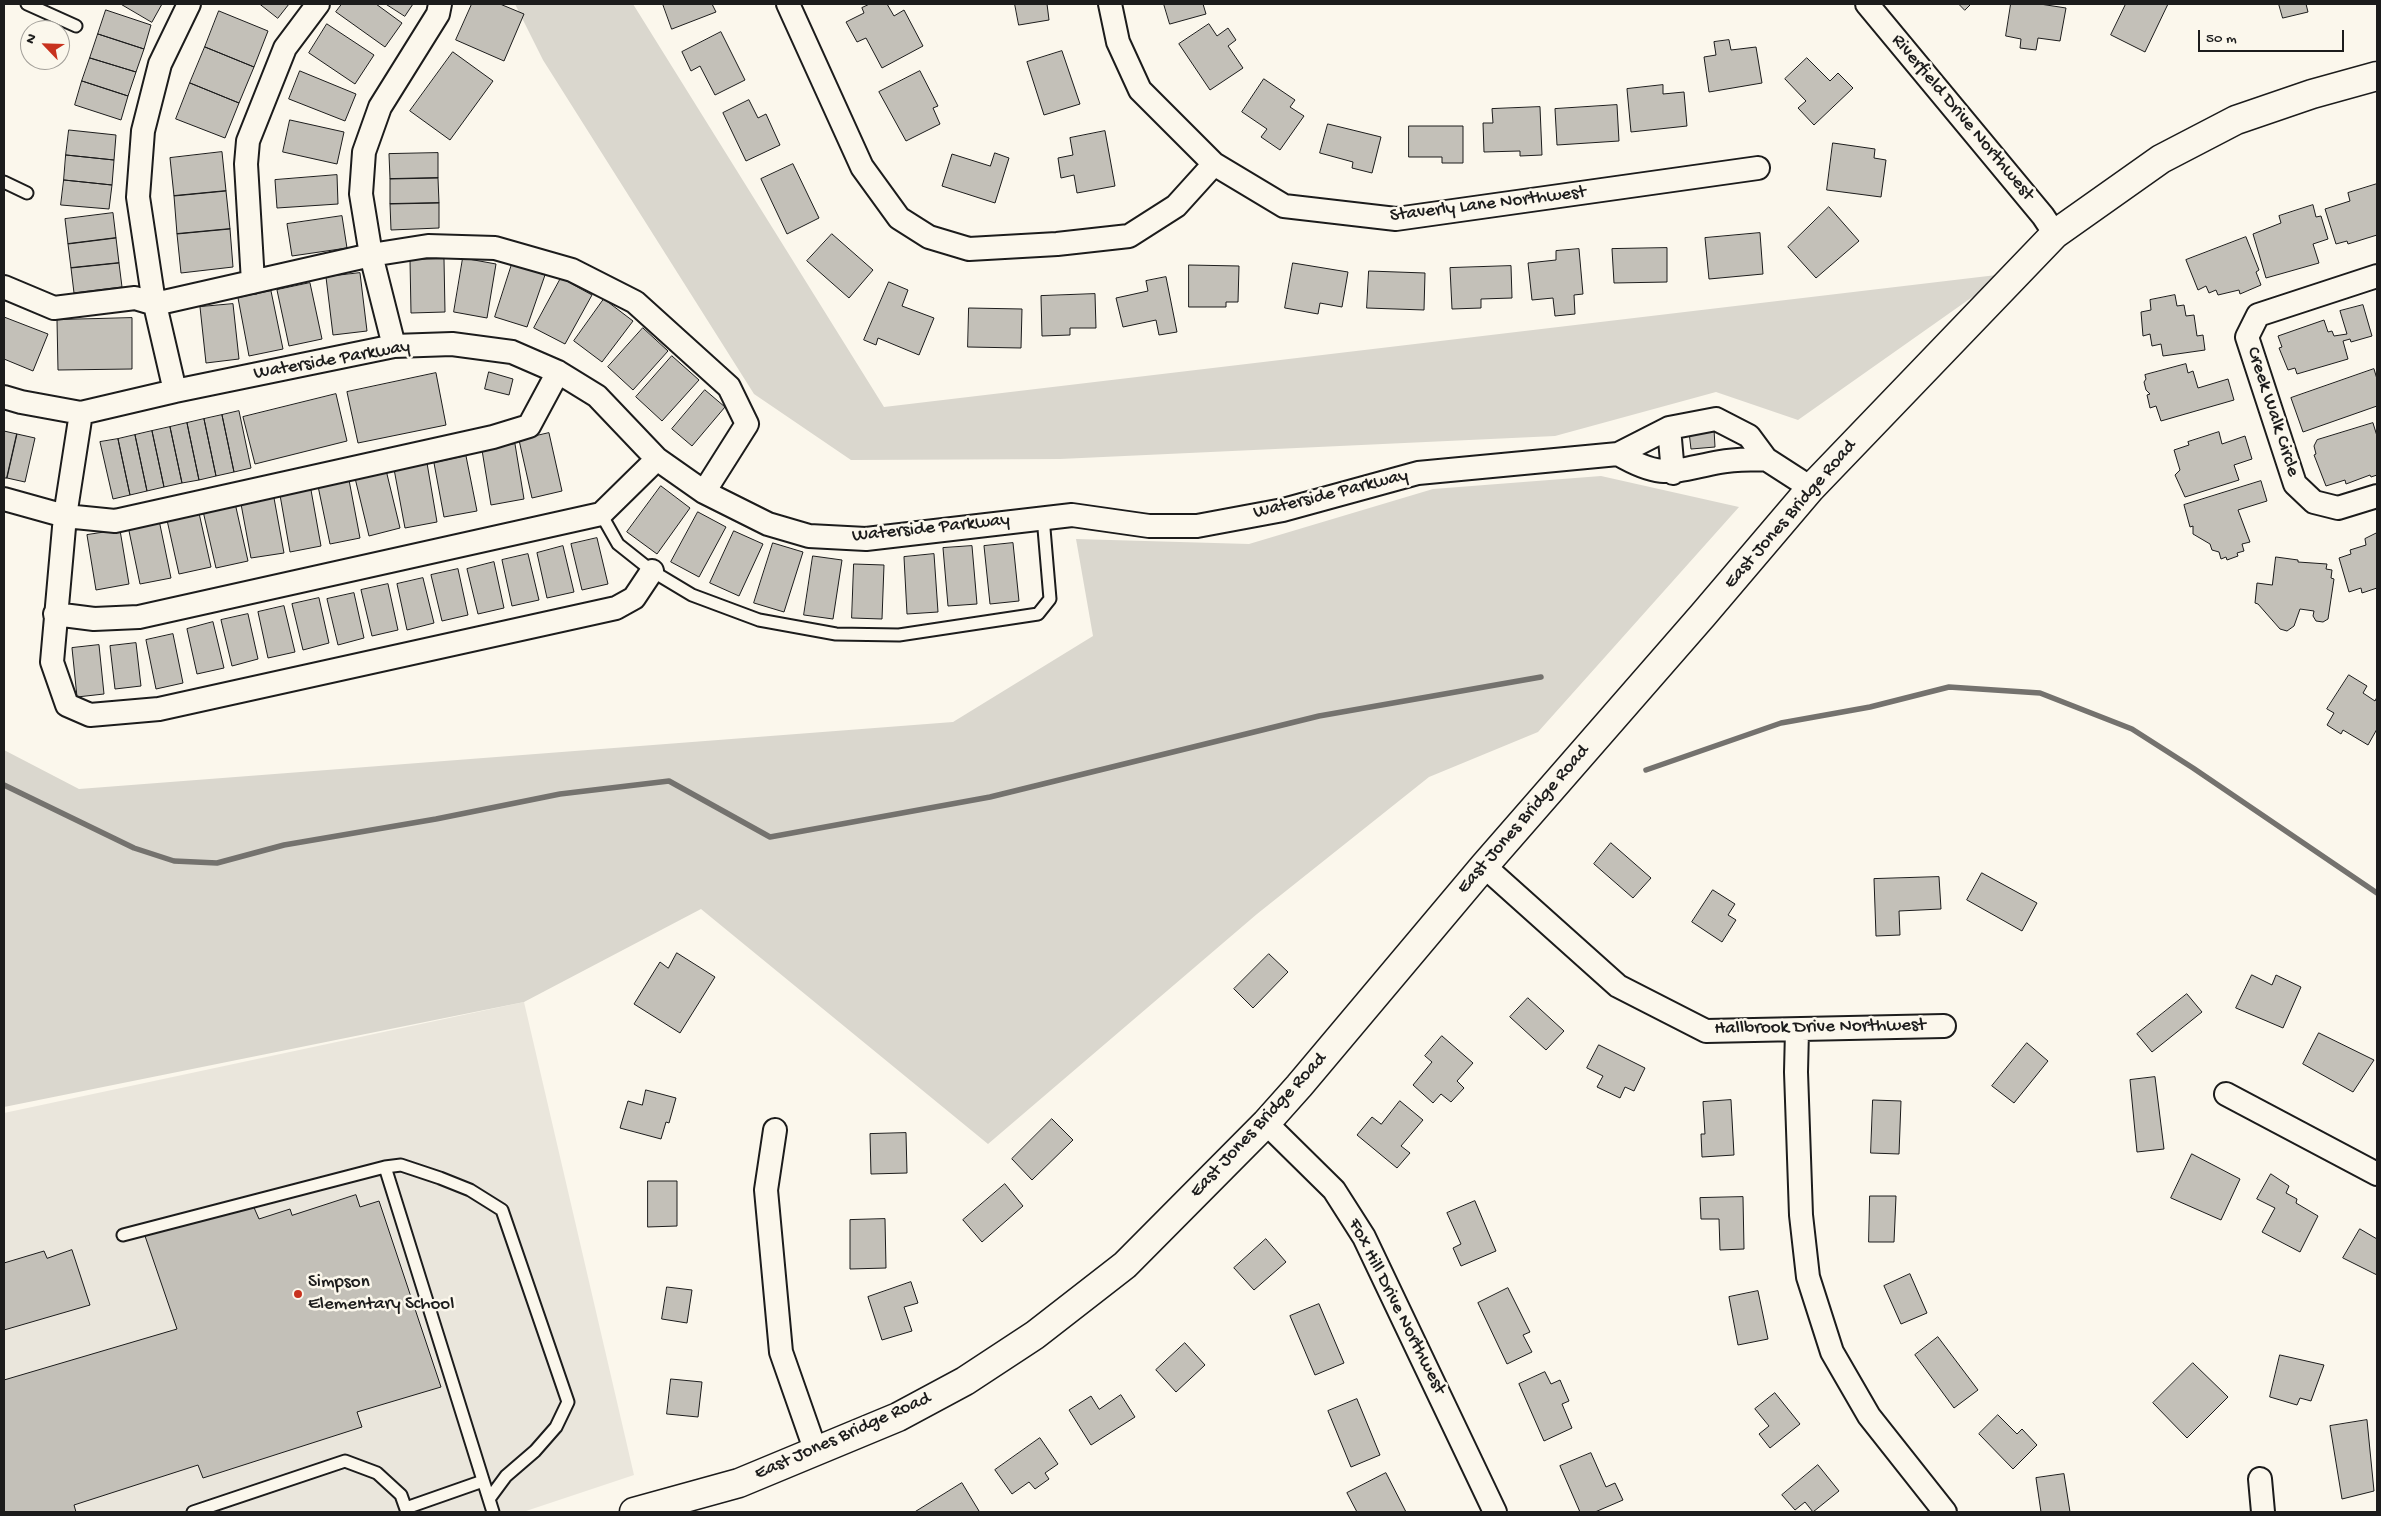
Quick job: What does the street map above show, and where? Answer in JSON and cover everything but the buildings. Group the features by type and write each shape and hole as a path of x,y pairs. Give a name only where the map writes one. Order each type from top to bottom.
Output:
{"street":[{"path":"175,391 155,304 138,197 143,131 160,64 189,4"},
{"path":"253,282 246,164 248,141 285,48 318,4"},
{"path":"394,346 372,256 361,194 364,152 380,107 438,14 440,4"},
{"path":"788,4 862,167 898,218 929,237 969,249 1057,244 1129,236 1176,206 1214,164"},
{"name":"Staverly Lane Northwest","path":"1110,4 1118,42 1140,90 1214,164 1284,206 1396,219 1758,168"},
{"name":"Riverfield Drive Northwest","path":"1867,4 2043,216 2055,234"},
{"name":"East Jones Bridge Road","path":"634,1512 739,1483 898,1417 965,1380 1035,1335 1125,1265 1266,1123 1484,866 1811,488 2055,234 2161,159 2236,120 2312,94 2377,76"},
{"path":"4,287 54,308 135,298 155,304 372,256 428,246 494,248 572,270 635,302 729,387 747,424 704,492"},
{"name":"Creek Walk Circle","path":"2375,283 2258,315 2247,338 2295,484 2314,502 2338,508 2377,496"},
{"name":"Waterside Parkway","path":"4,397 20,402 81,413 175,391 394,346 452,344 512,352 558,372 597,396 657,459 704,492 768,524 809,536 866,539 1072,515 1149,526 1197,526 1283,510 1418,473 1618,454 1669,428 1716,419 1749,436 1766,459 1811,488"},
{"path":"4,499 65,516 114,521 493,437 529,426 558,372"},
{"path":"81,413 65,516 54,614 52,662 67,706 90,715 159,709 616,608 634,598 652,571"},
{"path":"1669,428 1673,473"},
{"path":"1618,454 1642,467 1673,473 1722,461 1766,459"},
{"path":"54,614 94,619 139,618 601,514 657,459"},
{"name":"Hallbrook Drive Northwest","path":"1484,866 1618,986 1706,1031 1944,1026"},
{"path":"1797,1030 1796,1072 1801,1215 1808,1277 1832,1352 1869,1416 1945,1512"},
{"path":"2226,1094 2377,1174"},
{"name":"Fox Hill Drive Northwest","path":"1266,1123 1334,1190 1364,1237 1496,1512"},
{"path":"775,1130 766,1190 781,1352 816,1452"},
{"path":"2260,1479 2263,1512"}],"lane":[{"path":"26,4 76,26"},
{"path":"4,182 27,193"},
{"path":"601,514 618,544 652,571 692,595 760,620 836,634 908,633 1038,614 1050,599 1043,517"},
{"path":"123,1235 385,1167 401,1165 470,1190 502,1210 568,1402 556,1428 535,1451 506,1476 489,1499"},
{"path":"385,1167 493,1512"},
{"path":"193,1512 345,1461 377,1472 401,1495 407,1510 483,1481"}],"shaded area":[{"path":"515,4 633,4 884,407 2005,274 1798,420 1716,392 1555,436 1060,459 851,460 754,394 543,60"},
{"path":"1601,476 1739,507 1538,732 1429,777 1257,914 988,1144 701,909 524,1002 4,1107 4,750 79,789 953,722 1093,636 1076,539 1249,544 1433,489"},
{"name":"Simpson Elementary School","path":"524,1002 634,1475 523,1512 4,1512 4,1113"}],"waterway":[{"path":"4,785 134,848 174,861 217,863 284,845 436,819 560,794 669,781 770,837 990,797 1319,716 1541,677"},
{"path":"1646,770 1781,723 1870,707 1949,687 2040,693 2132,729 2193,768 2377,893"}],"place":[{"name":"Simpson Elementary School","path":"298,1294"}]}
